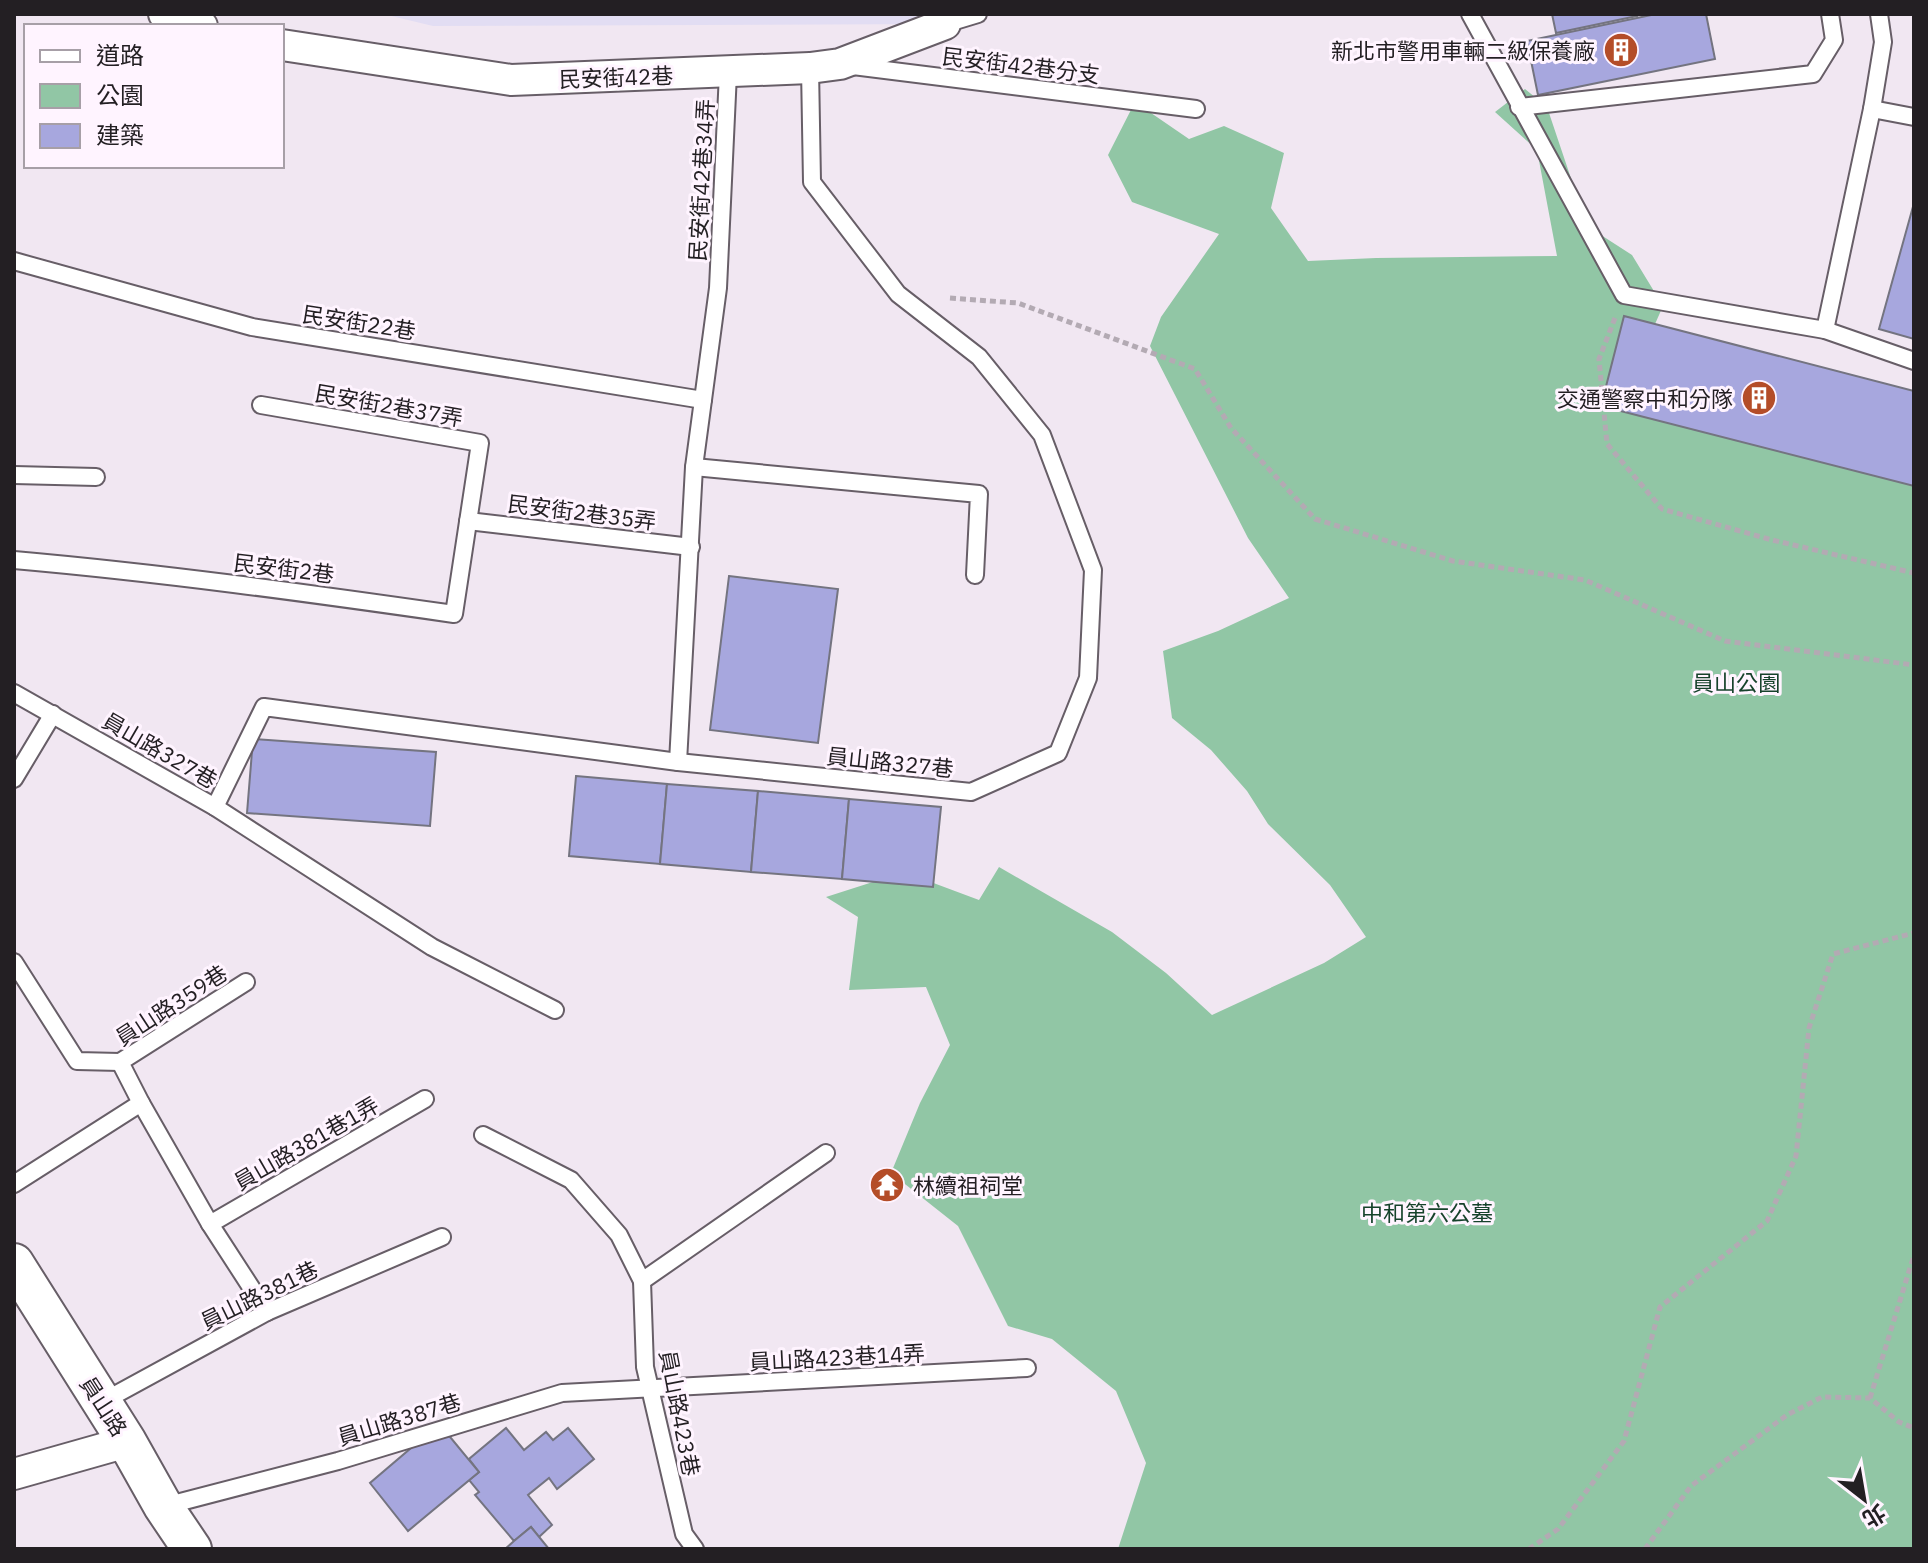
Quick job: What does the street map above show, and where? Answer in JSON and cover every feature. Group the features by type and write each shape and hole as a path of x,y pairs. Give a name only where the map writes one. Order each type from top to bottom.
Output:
{"street":[{"path":"164,14 196,24"},
{"name":"民安街42巷","path":"284,45 511,80 810,68 840,64 945,24"},
{"name":"員山路","path":"14,1263 192,1549"},
{"path":"14,1474 127,1442"}],"lane":[{"path":"945,24 978,14"},
{"path":"1470,14 1624,295 1825,330 1914,361"},
{"path":"1519,107 1813,74 1834,40 1830,14"},
{"path":"1825,330 1872,109 1883,42 1879,14"},
{"name":"民安街42巷分支","path":"840,64 1196,109"},
{"name":"員山路327巷","path":"14,693 215,807 264,707 678,762 971,792 1058,753 1088,678 1093,570 1042,435 979,357 898,294 812,182 810,68"},
{"name":"民安街42巷34弄","path":"678,762 694,467 718,288 728,73"},
{"path":"1872,109 1914,117"},
{"name":"民安街22巷","path":"14,261 252,327 703,400"},
{"name":"民安街2巷37弄","path":"261,405 480,443 468,521"},
{"path":"694,467 979,494 975,575"},
{"path":"14,475 96,477"},
{"name":"民安街2巷35弄","path":"468,521 691,547"},
{"name":"民安街2巷","path":"14,560 268,587 454,614 468,521"},
{"path":"14,779 53,714"},
{"path":"215,807 432,947 555,1010"},
{"path":"14,962 77,1061 120,1062"},
{"name":"員山路359巷","path":"246,982 120,1062 210,1224 267,1312"},
{"name":"員山路381巷1弄","path":"210,1224 425,1099"},
{"path":"14,1184 141,1103"},
{"name":"員山路423巷","path":"483,1135 571,1180 619,1235 642,1281 645,1367 684,1534 695,1549"},
{"path":"642,1281 826,1153"},
{"name":"員山路381巷","path":"101,1403 267,1312 442,1237"},
{"name":"員山路423巷14弄","path":"650,1390 1027,1368"},
{"name":"員山路387巷","path":"163,1506 338,1461 562,1393 650,1390"}],"path":[{"path":"898,294 1018,303 1195,369 1231,428 1315,519 1453,561 1585,580 1725,641 1914,665"},
{"path":"1624,295 1599,359 1607,444 1662,509 1772,540 1914,573"},
{"path":"1529,1549 1558,1529 1624,1441 1660,1307 1767,1221 1796,1156 1809,1028 1833,954 1914,933"},
{"path":"1870,1398 1914,1255"},
{"path":"1645,1549 1691,1486 1787,1415 1822,1397 1870,1398 1899,1422 1914,1428"}],"shaded area":[{"path":"383,14 972,14 945,24 433,26"}],"green space":[{"path":"1525,89 1547,107 1587,226 1632,255 1663,306 1628,385 1914,467 1914,1549 1118,1549 1146,1463 1116,1391 1052,1339 1008,1326 958,1226 891,1173 920,1103 950,1045 926,987 849,990 858,917 826,897 904,872 979,900 999,867 1112,932 1166,973 1212,1015 1324,963 1366,937 1330,885 1268,824 1247,791 1211,750 1172,718 1163,651 1218,631 1289,598 1248,538 1150,346 1161,317 1219,234 1132,202 1108,155 1135,102 1189,139 1224,126 1284,153 1271,208 1308,261 1557,256 1537,150 1495,112"}],"building":[{"path":"1552,14 1636,14 1637,16 1556,33"},
{"name":"新北市警用車輛二級保養廠","path":"1656,14 1706,14 1715,59 1538,95 1527,41"},
{"path":"1914,203 1914,339 1879,329"},
{"name":"交通警察中和分隊","path":"1624,316 1914,391 1914,486 1601,406"},
{"path":"729,576 838,589 818,743 710,730"},
{"path":"253,739 436,752 430,826 247,813"},
{"path":"576,776 667,784 660,864 569,856"},
{"path":"667,784 758,791 751,872 660,864"},
{"path":"758,791 849,799 842,879 751,872"},
{"path":"849,799 941,807 933,887 842,879"},
{"path":"506,1428 524,1450 546,1432 553,1440 568,1428 594,1459 557,1489 549,1478 528,1495 552,1525 539,1537 531,1527 514,1541 475,1495 479,1492 469,1480 479,1472 469,1459"},
{"path":"446,1432 479,1472 408,1531 370,1483 424,1437"},
{"path":"531,1527 549,1549 505,1549 514,1541"}],"place":[{"name":"新北市警用車輛二級保養廠","path":"1621,50"},
{"name":"交通警察中和分隊","path":"1759,398"},
{"name":"林續祖祠堂","path":"887,1185"}],"park label":[{"name":"員山公園","path":"1736,682"},
{"name":"中和第六公墓","path":"1427,1212"}]}
